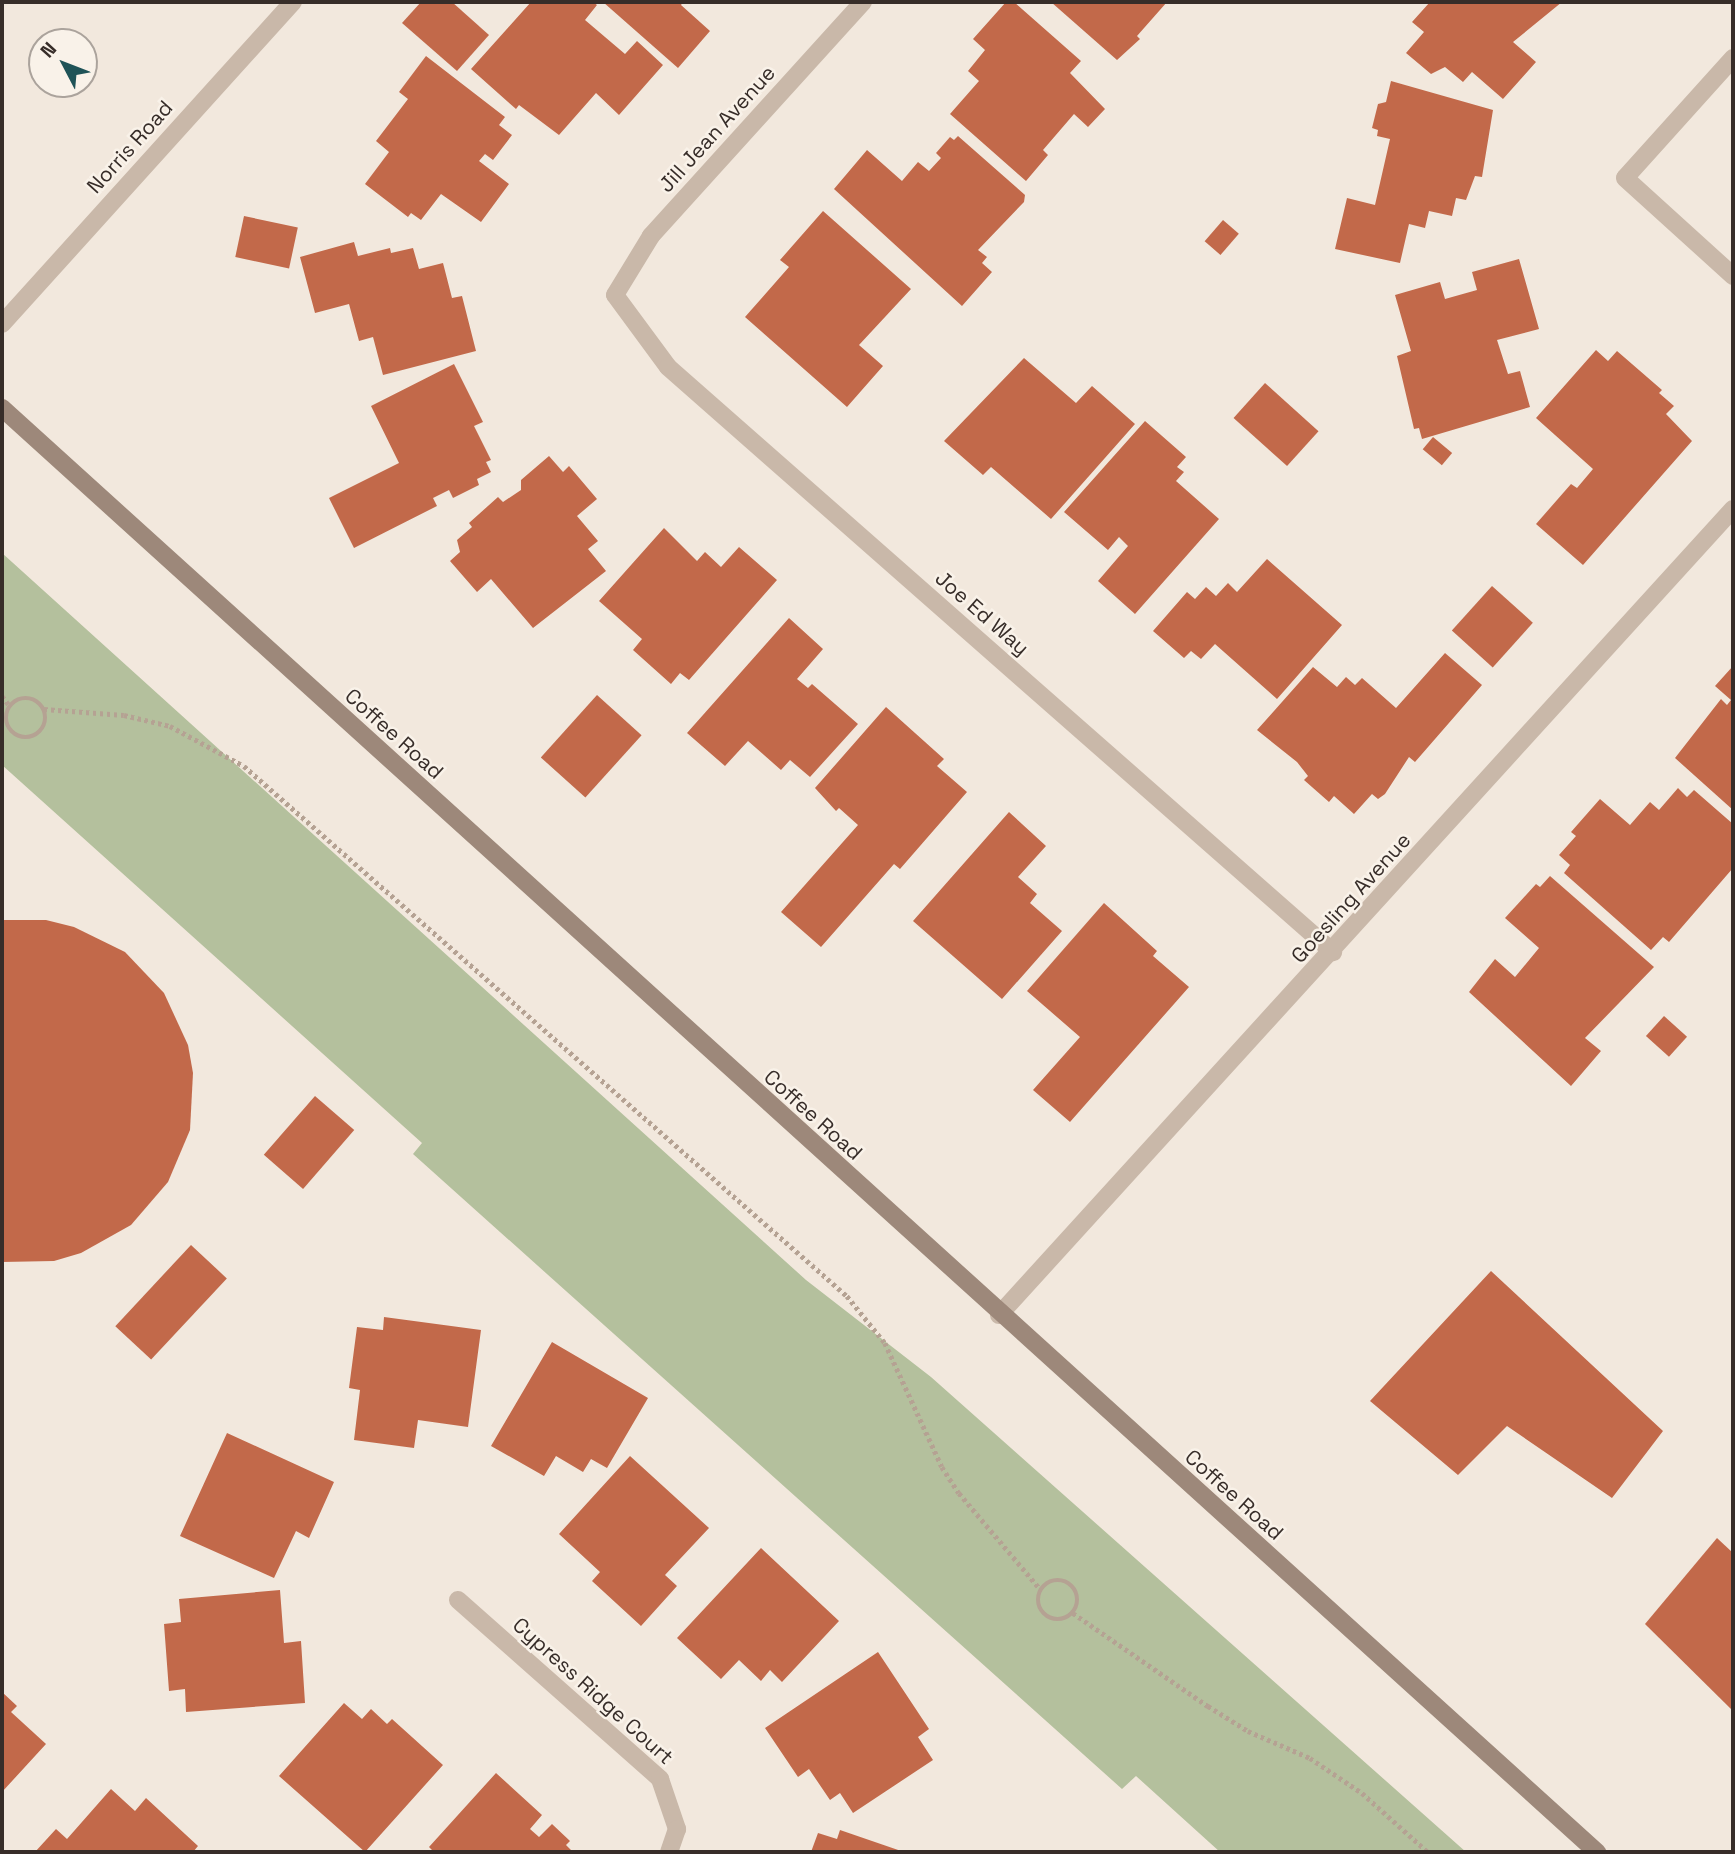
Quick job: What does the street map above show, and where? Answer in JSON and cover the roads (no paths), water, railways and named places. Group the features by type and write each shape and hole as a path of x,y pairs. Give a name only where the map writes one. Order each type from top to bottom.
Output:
{"main road":[{"name":"Coffee Road","path":"2,408 999,1315 1597,1852"}],"street":[{"name":"Norris Road","path":"2,324 293,2"},
{"name":"Jill Jean Avenue","path":"615,295 651,236 863,2"},
{"path":"1733,58 1625,178 1733,276"},
{"name":"Joe Ed Way","path":"615,295 668,367 1333,952"},
{"name":"Goesling Avenue","path":"999,1315 1333,952 1733,509"},
{"name":"Cypress Ridge Court","path":"458,1600 660,1779 677,1829 669,1852"}]}
